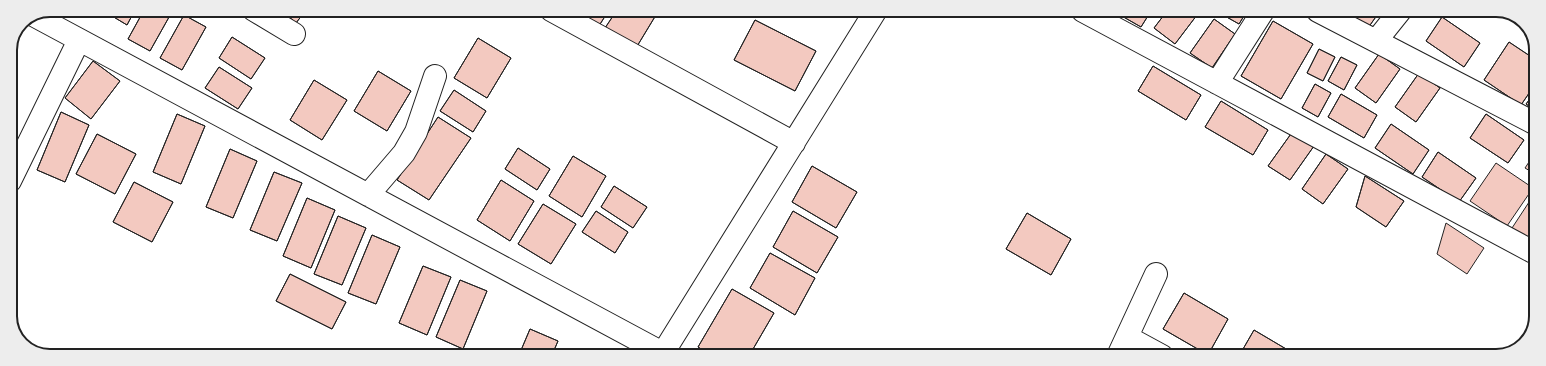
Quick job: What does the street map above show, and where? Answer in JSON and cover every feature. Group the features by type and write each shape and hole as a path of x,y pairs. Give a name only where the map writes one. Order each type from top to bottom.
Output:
{"street":[{"path":"266,17 294,34"},
{"path":"564,17 794,143"},
{"path":"669,349 872,17"},
{"path":"1094,17 1529,251"},
{"path":"1217,83 1259,17"},
{"path":"1330,17 1529,120"},
{"path":"1376,41 1395,17"},
{"path":"58,18 80,40 657,349"},
{"path":"17,167 80,40"},
{"path":"368,195 407,148 416,132 435,76"},
{"path":"1135,349 1123,346 1156,274"}],"building":[{"path":"114,17 131,17 127,25"},
{"path":"114,17 131,17 127,25"},
{"path":"140,17 169,17 150,51 128,39"},
{"path":"140,17 169,17 150,51 128,39"},
{"path":"183,17 188,17 206,27 182,70 160,58"},
{"path":"183,17 188,17 206,27 182,70 160,58"},
{"path":"289,17 301,17 296,23"},
{"path":"289,17 301,17 296,23"},
{"path":"579,17 605,17 597,29"},
{"path":"579,17 605,17 597,29"},
{"path":"612,17 655,17 636,48 605,28"},
{"path":"612,17 655,17 636,48 605,28"},
{"path":"1124,17 1147,17 1141,27"},
{"path":"1124,17 1147,17 1141,27"},
{"path":"1162,17 1195,17 1175,44 1154,28"},
{"path":"1162,17 1195,17 1175,44 1154,28"},
{"path":"1227,17 1243,17 1239,24"},
{"path":"1227,17 1243,17 1239,24"},
{"path":"1351,17 1376,17 1368,28"},
{"path":"1351,17 1376,17 1368,28"},
{"path":"1442,17 1480,43 1464,67 1426,41"},
{"path":"1442,17 1480,43 1464,67 1426,41"},
{"path":"1214,19 1235,34 1212,68 1190,53"},
{"path":"1214,19 1235,34 1212,68 1190,53"},
{"path":"755,20 816,51 795,91 734,60"},
{"path":"755,20 816,51 795,91 734,60"},
{"path":"1273,21 1313,44 1281,99 1241,76"},
{"path":"1273,21 1313,44 1281,99 1241,76"},
{"path":"232,37 265,58 251,79 219,58"},
{"path":"232,37 265,58 251,79 219,58"},
{"path":"478,38 511,58 487,98 454,78"},
{"path":"478,38 511,58 487,98 454,78"},
{"path":"1509,42 1529,55 1529,93 1521,105 1484,80"},
{"path":"1509,42 1529,55 1529,93 1521,105 1484,80"},
{"path":"1319,49 1335,57 1323,81 1307,73"},
{"path":"1319,49 1335,57 1323,81 1307,73"},
{"path":"1379,54 1400,69 1376,103 1355,88"},
{"path":"1379,54 1400,69 1376,103 1355,88"},
{"path":"1341,57 1357,65 1344,90 1328,81"},
{"path":"1341,57 1357,65 1344,90 1328,81"},
{"path":"93,61 120,81 91,119 65,98"},
{"path":"93,61 120,81 91,119 65,98"},
{"path":"1153,66 1201,95 1186,120 1138,91"},
{"path":"1153,66 1201,95 1186,120 1138,91"},
{"path":"219,67 252,88 238,109 205,88"},
{"path":"219,67 252,88 238,109 205,88"},
{"path":"378,71 411,91 387,131 354,111"},
{"path":"378,71 411,91 387,131 354,111"},
{"path":"1419,73 1440,88 1416,122 1395,107"},
{"path":"1419,73 1440,88 1416,122 1395,107"},
{"path":"314,80 347,100 322,140 290,120"},
{"path":"314,80 347,100 322,140 290,120"},
{"path":"1315,84 1331,93 1318,117 1302,108"},
{"path":"1315,84 1331,93 1318,117 1302,108"},
{"path":"454,90 486,111 473,132 440,111"},
{"path":"454,90 486,111 473,132 440,111"},
{"path":"1341,94 1377,115 1364,138 1328,117"},
{"path":"1341,94 1377,115 1364,138 1328,117"},
{"path":"1221,101 1268,130 1253,155 1205,127"},
{"path":"1221,101 1268,130 1253,155 1205,127"},
{"path":"61,112 89,125 65,182 37,170"},
{"path":"61,112 89,125 65,182 37,170"},
{"path":"177,114 205,126 181,184 153,172"},
{"path":"177,114 205,126 181,184 153,172"},
{"path":"1486,114 1524,140 1508,163 1470,138"},
{"path":"1486,114 1524,140 1508,163 1470,138"},
{"path":"438,117 471,138 429,200 397,180"},
{"path":"438,117 471,138 429,200 397,180"},
{"path":"1391,124 1429,150 1413,174 1375,148"},
{"path":"1391,124 1429,150 1413,174 1375,148"},
{"path":"1293,131 1314,146 1290,180 1268,166"},
{"path":"1293,131 1314,146 1290,180 1268,166"},
{"path":"97,134 136,154 115,194 76,174"},
{"path":"97,134 136,154 115,194 76,174"},
{"path":"518,148 550,169 537,190 505,169"},
{"path":"518,148 550,169 537,190 505,169"},
{"path":"230,149 257,161 233,218 206,207"},
{"path":"230,149 257,161 233,218 206,207"},
{"path":"1438,152 1476,178 1459,202 1422,177"},
{"path":"1438,152 1476,178 1459,202 1422,177"},
{"path":"1326,154 1348,169 1323,204 1302,189"},
{"path":"1326,154 1348,169 1323,204 1302,189"},
{"path":"573,156 606,176 582,217 549,196"},
{"path":"573,156 606,176 582,217 549,196"},
{"path":"1529,162 1529,170 1525,168"},
{"path":"1496,163 1529,185 1529,194 1507,226 1470,201"},
{"path":"812,166 857,192 836,228 792,202"},
{"path":"812,166 857,192 836,228 792,202"},
{"path":"274,172 302,183 277,241 250,230"},
{"path":"274,172 302,183 277,241 250,230"},
{"path":"1365,176 1404,201 1386,227 1356,207"},
{"path":"1365,176 1404,201 1386,227 1356,207"},
{"path":"501,180 534,201 510,241 477,220"},
{"path":"501,180 534,201 510,241 477,220"},
{"path":"134,182 173,202 152,242 113,222"},
{"path":"134,182 173,202 152,242 113,222"},
{"path":"614,186 647,207 633,228 601,207"},
{"path":"614,186 647,207 633,228 601,207"},
{"path":"307,198 335,210 311,268 283,256"},
{"path":"307,198 335,210 311,268 283,256"},
{"path":"1529,202 1529,239 1512,228"},
{"path":"543,204 576,224 551,264 518,244"},
{"path":"543,204 576,224 551,264 518,244"},
{"path":"596,211 628,232 615,253 582,232"},
{"path":"596,211 628,232 615,253 582,232"},
{"path":"793,211 838,237 817,273 773,247"},
{"path":"793,211 838,237 817,273 773,247"},
{"path":"1027,213 1071,239 1051,275 1006,249"},
{"path":"1027,213 1071,239 1051,275 1006,249"},
{"path":"338,216 366,228 342,285 314,274"},
{"path":"338,216 366,228 342,285 314,274"},
{"path":"1446,223 1484,248 1467,274 1437,254"},
{"path":"372,235 400,247 376,304 348,293"},
{"path":"372,235 400,247 376,304 348,293"},
{"path":"770,253 815,278 795,315 750,288"},
{"path":"770,253 815,278 795,315 750,288"},
{"path":"423,266 451,277 427,335 399,323"},
{"path":"423,266 451,277 427,335 399,323"},
{"path":"290,274 346,302 332,329 276,301"},
{"path":"290,274 346,302 332,329 276,301"},
{"path":"460,280 487,291 463,349 436,337"},
{"path":"460,280 487,291 463,349 436,337"},
{"path":"732,289 774,313 753,349 701,349 698,347"},
{"path":"732,289 774,313 753,349 701,349 698,347"},
{"path":"1184,293 1228,319 1211,349 1198,349 1163,329"},
{"path":"1184,293 1228,319 1211,349 1198,349 1163,329"},
{"path":"530,329 558,341 555,349 522,349"},
{"path":"530,329 558,341 555,349 522,349"},
{"path":"1254,330 1286,349 1243,349"},
{"path":"1254,330 1286,349 1243,349"}]}
